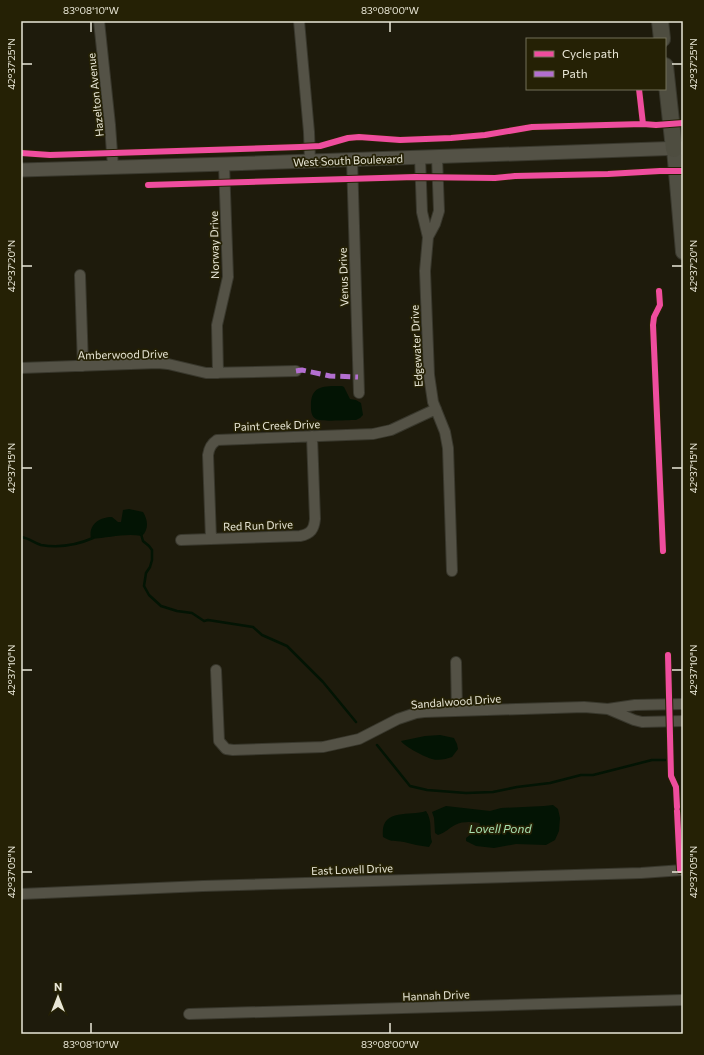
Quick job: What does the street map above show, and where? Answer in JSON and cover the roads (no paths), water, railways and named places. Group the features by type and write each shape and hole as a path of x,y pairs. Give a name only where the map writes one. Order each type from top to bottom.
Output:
{"main road":[{"path":"660,21 662,38"},
{"path":"666,72 678,149 683,252"}],"street":[{"name":"Hazelton Avenue","path":"99,21 113,167"},
{"path":"298,21 309,127 310,161"},
{"name":"West South Boulevard","path":"21,170 678,149"},
{"name":"Edgewater Drive","path":"420,157 422,212 428,237 425,271 430,390 445,432 448,448 452,571"},
{"name":"Edgewater Drive","path":"428,237 435,224 439,210 437,157"},
{"name":"Venus Drive","path":"352,159 359,394"},
{"name":"Norway Drive","path":"218,372 217,324 228,277 224,164"},
{"path":"80,275 83,366"},
{"name":"Amberwood Drive","path":"21,368 163,364 195,371 296,371"},
{"name":"Paint Creek Drive","path":"211,539 208,455 212,443 217,440 384,433 436,409"},
{"name":"Red Run Drive","path":"181,540 300,536 311,532 315,524 312,436"},
{"path":"456,662 458,711"},
{"name":"Sandalwood Drive","path":"216,670 218,737 223,747 229,750 323,747 359,739 406,716 424,712 584,707 608,709 635,705 683,704"},
{"name":"Sandalwood Drive","path":"608,709 642,722 683,721"},
{"name":"East Lovell Drive","path":"21,894 195,886 634,873 683,870"},
{"name":"Hannah Drive","path":"189,1014 683,1000"}],"water":[{"path":"329,386 342,386 350,399 361,403 363,415 356,420 335,421 319,420 315,418 312,414 311,400 315,391 319,388"},
{"path":"129,509 143,512 145,515 147,527 142,536 123,535 91,539 91,530 99,520 112,517 118,522 121,522 123,510"},
{"path":"440,735 454,738 458,749 452,757 435,760 411,749 401,741 425,736"},
{"name":"Lovell Pond","path":"553,805 558,809 560,818 559,831 555,840 546,845 516,844 494,848 476,846 466,841 466,838 478,829 480,823 461,823 438,835 435,833 432,812 446,806 490,811 501,808"},
{"path":"426,811 430,823 432,842 429,847 391,841 383,837 383,828 386,821 391,817"}],"waterway":[{"path":"141,534 143,541 152,550 152,560 146,573 144,586 149,595 161,606 177,611 192,613 204,621 208,620 253,627 262,635 287,646 323,682 356,722"},
{"path":"21,537 27,538 41,545 54,546 74,544 93,538"},
{"path":"377,745 410,786 427,790 466,793 493,792 550,783 581,775 593,775 652,760 665,760"}]}
